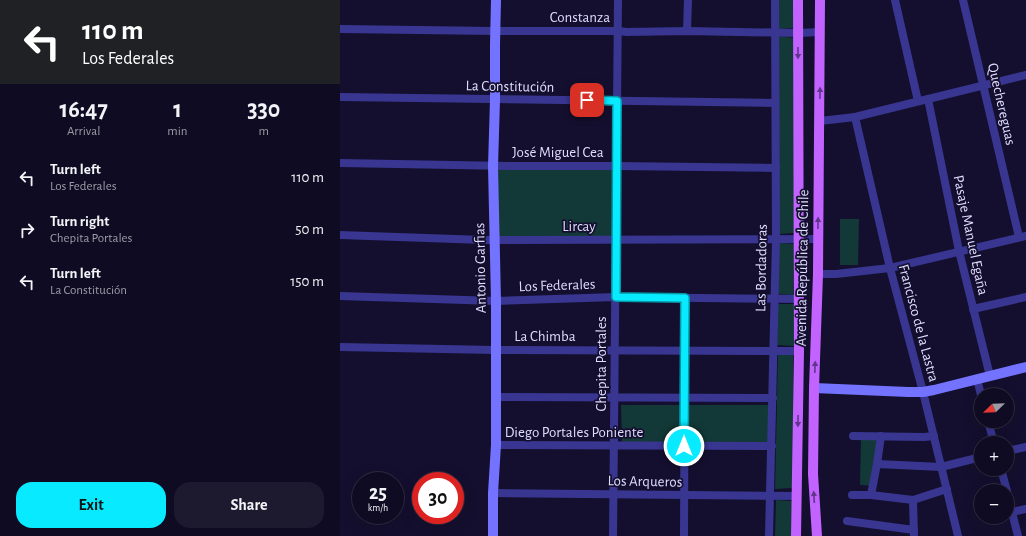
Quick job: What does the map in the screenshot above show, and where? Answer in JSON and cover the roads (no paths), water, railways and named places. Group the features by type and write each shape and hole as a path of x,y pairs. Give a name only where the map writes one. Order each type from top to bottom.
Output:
{"main road":[{"name":"Avenida República de Chile","path":"796,536 799,351 798,0"},
{"name":"Avenida República de Chile","path":"817,536 813,474 818,274 820,0"}],"street":[{"name":"Antonio Garfias","path":"493,536 493,493 496,445 496,301 493,166 496,0"},
{"name":"Chepita Portales","path":"614,536 618,0"},
{"path":"687,31 688,0"},
{"name":"Las Bordadoras","path":"769,536 776,239 775,0"},
{"path":"895,0 918,101"},
{"name":"Quechereguas","path":"963,0 983,86 1023,237"},
{"name":"Constanza","path":"340,29 627,32 820,32"},
{"path":"820,121 855,117 1026,75"},
{"name":"La Constitución","path":"340,97 775,103"},
{"name":"Pasaje Manuel Egaña","path":"928,99 959,252 990,376"},
{"name":"Francisco de la Lastra","path":"855,117 890,268 923,392 958,536"},
{"name":"José Miguel Cea","path":"340,163 493,166 776,168"},
{"name":"Lircay","path":"340,235 494,240 818,239"},
{"path":"818,274 836,274 890,268 1023,237"},
{"name":"Los Federales","path":"340,296 496,301 616,297 774,300 798,299"},
{"path":"973,309 1026,296"},
{"path":"684,536 685,298"},
{"name":"La Chimba","path":"340,347 495,350 799,351"},
{"path":"814,388 923,392 1026,367"},
{"path":"977,379 979,388"},
{"path":"496,397 773,398"},
{"path":"853,436 934,436"},
{"path":"871,496 881,436"},
{"name":"Diego Portales Poniente","path":"496,445 772,446"},
{"path":"1014,449 1026,446"},
{"path":"877,464 941,467 974,459"},
{"path":"852,495 913,500 947,490"},
{"name":"Los Arqueros","path":"493,493 796,496"},
{"path":"846,521 914,533 913,500"},
{"path":"1014,512 1026,509"},
{"path":"1014,520 1018,536"}]}
